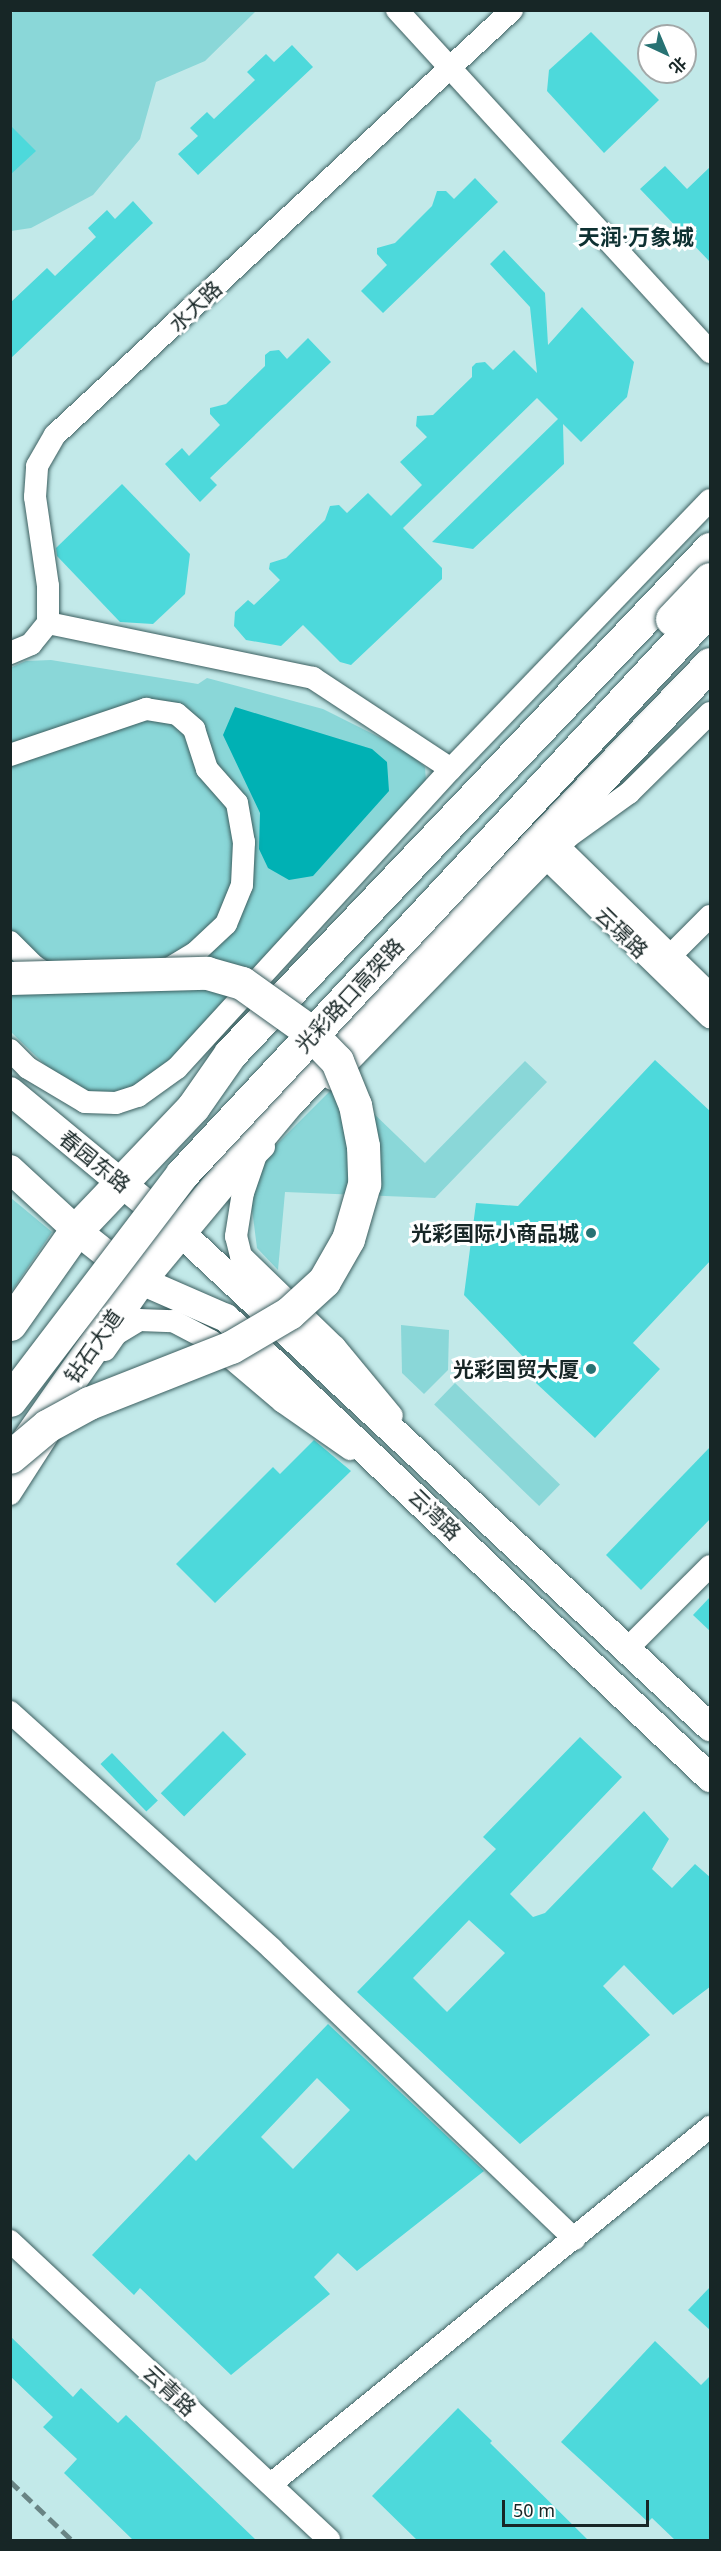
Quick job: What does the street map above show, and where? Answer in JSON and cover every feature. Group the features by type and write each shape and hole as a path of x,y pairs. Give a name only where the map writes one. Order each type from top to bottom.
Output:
{"highway":[{"path":"10,1324 76,1230 193,1107 230,1054 711,549"},
{"name":"光彩路口高架路","path":"10,1361 168,1159 711,579"},
{"name":"光彩路口高架路","path":"10,1400 182,1174 711,608"},
{"name":"钻石大道","path":"15,1465 139,1280 289,1100 552,845 626,752 711,664"},
{"path":"10,978 207,973 242,983 297,1021 337,1060 355,1105 363,1146 363,1184 359,1208 348,1239 324,1281 289,1313 259,1333 89,1403 47,1426 15,1465"}],"main road":[{"name":"春园东路","path":"10,1091 179,1231"},
{"path":"10,1169 76,1230 139,1280"},
{"name":"云湾路","path":"179,1231 711,1727"},
{"name":"云湾路","path":"139,1280 226,1318 711,1778"}],"street":[{"path":"397,10 449,72 711,352"},
{"name":"水大路","path":"48,623 48,586 35,497 37,466 55,435 449,72 512,10"},
{"path":"177,1068 451,769 711,500"},
{"path":"10,653 31,644 48,623 313,678 451,769"},
{"path":"10,755 146,709 177,714 194,729 207,769 237,803 244,842 242,885 226,924 195,953 161,974"},
{"path":"435,1468 335,1347 241,1256 236,1236 243,1192 256,1155 552,845 629,793 711,713"},
{"path":"371,906 413,811"},
{"name":"云璟路","path":"552,845 711,994"},
{"name":"云璟路","path":"552,845 711,1017"},
{"path":"671,955 711,915"},
{"path":"10,942 33,965 51,977"},
{"path":"10,1050 28,1068 85,1102 116,1103 138,1096 177,1068 258,1026"},
{"path":"10,1492 15,1465 116,1334 139,1320 173,1321 211,1341 283,1402 411,1491"},
{"path":"627,1649 711,1566"},
{"path":"10,1712 272,1949 574,2239"},
{"path":"271,2484 711,2127"},
{"name":"云青路","path":"10,2241 329,2541"}],"shaded area":[{"path":"15,10 256,11 205,61 156,82 140,139 93,195 31,228 11,231 11,14"},
{"path":"51,660 198,684 207,678 323,709 409,752 425,767 426,782 159,1074 136,1092 89,1096 65,1084 11,1032 10,668 26,661"},
{"path":"235,707 372,749 387,762 389,791 313,876 289,880 268,868 259,849 260,813 223,735"},
{"path":"525,1061 547,1082 435,1198 285,1192 278,1270 257,1248 251,1201 261,1160 340,1081 425,1163"},
{"path":"11,1198 52,1232 11,1292"},
{"path":"401,1325 449,1330 448,1370 424,1394 402,1373"},
{"path":"455,1383 560,1484 539,1506 434,1405"}],"building":[{"path":"591,32 637,78 637,84 643,84 659,100 604,153 547,91 549,70"},
{"path":"292,45 313,67 198,175 178,154 198,136 190,128 207,112 214,119 255,80 247,72 266,54 274,62"},
{"path":"10,125 36,151 10,175"},
{"path":"665,166 687,189 711,166 711,263 640,189"},
{"path":"475,178 498,202 383,313 361,291 387,265 377,254 377,248 395,243 432,206 437,191 446,191 454,199"},
{"path":"133,201 153,223 10,359 10,303 47,268 55,276 96,237 88,228 107,210 115,219"},
{"path":"504,250 545,293 548,345 582,307 634,362 627,397 581,442 563,424 564,464 473,549 432,542 558,419 537,398 403,528 442,568 442,579 351,665 340,662 303,625 281,646 246,640 234,626 235,612 248,600 254,605 280,580 269,569 270,563 286,558 325,520 330,506 339,505 347,513 368,493 391,516 422,485 400,462 427,437 416,426 417,416 433,415 472,377 472,367 476,363 485,362 493,370 514,350 537,373 530,307 490,264"},
{"path":"308,338 331,362 210,478 217,485 200,502 165,464 182,448 189,456 220,425 210,414 210,408 226,404 265,366 265,355 270,351 279,350 287,359"},
{"path":"122,484 190,554 185,594 153,624 120,622 57,556 56,548"},
{"name":"光彩国际小商品城","path":"655,1060 711,1112 711,1260 633,1343 660,1369 595,1438 522,1370 529,1363 464,1295 476,1203 518,1206"},
{"path":"314,1440 351,1471 215,1603 176,1564 273,1467 280,1474"},
{"path":"711,1446 711,1518 641,1590 606,1555"},
{"path":"711,1596 711,1632 693,1615"},
{"path":"223,1731 246,1754 184,1817 161,1793"},
{"path":"580,1737 622,1777 510,1894 533,1917 545,1913 644,1811 669,1839 652,1869 672,1888 695,1864 711,1878 711,1986 673,2015 624,1965 603,1986 650,2035 520,2144 357,1992 496,1849 483,1837","holes":["469,1920 505,1953 447,2012 413,1978"]},
{"path":"112,1753 158,1800 146,1812 100,1764"},
{"path":"328,2024 484,2171 357,2271 338,2253 314,2277 330,2294 231,2375 140,2288 134,2295 92,2255 189,2154 196,2161","holes":["317,2078 350,2110 293,2169 261,2137"]},
{"path":"711,2286 711,2331 688,2310"},
{"path":"10,2336 73,2397 81,2388 118,2423 126,2415 257,2541 134,2541 64,2473 77,2459 43,2427 53,2417 10,2376"},
{"path":"655,2341 701,2385 711,2375 711,2541 676,2541 652,2518 648,2522 561,2442"},
{"path":"458,2408 589,2541 418,2541 372,2496"}],"railway":[{"path":"10,2481 72,2540"}],"place":[{"name":"光彩国际小商品城","path":"591,1233"},
{"name":"光彩国贸大厦","path":"591,1369"}],"district":[{"name":"天润·万象城","path":"636,237"}]}
